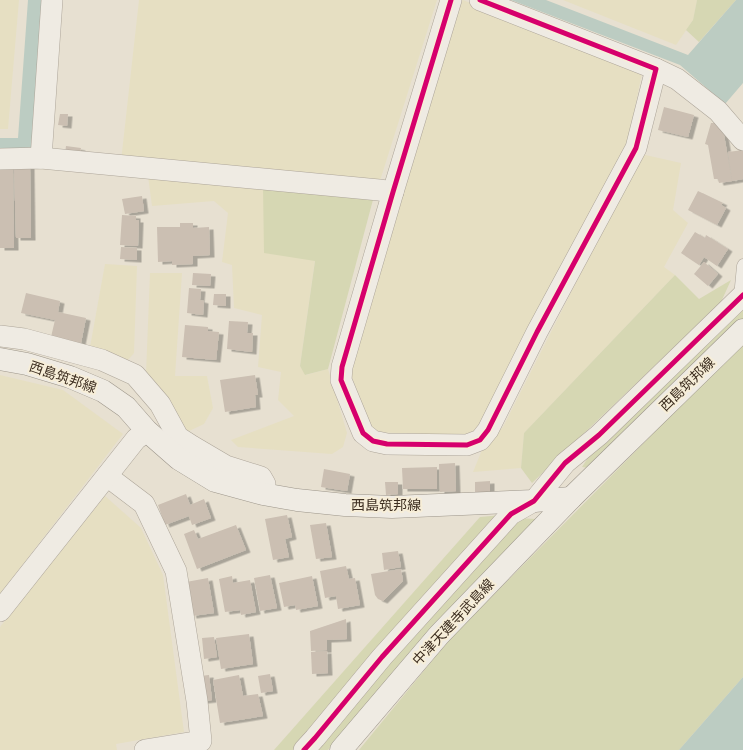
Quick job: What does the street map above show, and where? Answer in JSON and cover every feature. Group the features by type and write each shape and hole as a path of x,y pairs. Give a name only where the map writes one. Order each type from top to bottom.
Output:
{"main road":[{"name":"西島筑邦線","path":"0,359 27,364 70,376 103,391 126,407 147,431 179,459 215,481 263,494 297,500 345,505 392,507 571,498 743,330"},
{"name":"中津天建寺武島線","path":"341,750 439,635 571,498"}],"street":[{"path":"42,158 52,0"},
{"path":"450,0 392,192 342,367 341,380 363,433 373,441 387,444 467,445 480,440 488,430 537,332 636,148 656,69"},
{"path":"480,0 656,69 677,79 718,111 743,140"},
{"path":"0,159 42,158 392,192"},
{"path":"304,750 316,738 382,658 511,514 534,501 565,463 599,434 741,297"},
{"path":"0,336 24,339 102,360 135,375 160,404 178,437 226,466 260,477 265,484 263,494"},
{"path":"0,611 136,439 147,431"},
{"path":"107,476 144,504 176,571 197,701 201,741 145,750"}],"lane":[{"path":"741,297 743,264"}],"shaded area":[{"path":"0,0 19,0 8,129 0,129"},
{"path":"28,0 42,0 31,151 0,151 0,138 18,138"},
{"path":"139,0 437,0 379,184 121,161"},
{"path":"457,0 463,0 642,73 626,152 473,436 372,432 350,372"},
{"path":"511,0 546,0 688,55 736,0 743,0 743,83 725,104 680,65"},
{"path":"563,0 697,0 693,20 676,45"},
{"path":"641,154 681,163 673,210 688,223 664,267 675,275 524,433 521,468 473,472 484,445 503,427"},
{"path":"148,176 263,186 315,260 300,366 306,375 328,369 347,433 343,447 332,454 238,447 231,440 294,416 278,400 281,372 258,367 262,315 234,308 232,265 222,262 228,213 214,201 152,206"},
{"path":"105,264 137,266 134,353 127,361 90,347"},
{"path":"150,273 182,273 175,376 207,376 213,408 204,424 187,432 146,374"},
{"path":"0,375 63,390 123,434 0,594"},
{"path":"105,496 141,528 163,575 184,732 116,744 117,750 0,750 0,627"},
{"path":"743,677 743,750 679,750"}],"green space":[{"path":"697,0 736,0 699,42 686,30 693,20"},
{"path":"263,186 374,196 328,369 305,375 300,366 315,261 264,253"},
{"path":"675,275 699,299 731,280 721,302 532,483 521,468 524,433"},
{"path":"743,302 743,319 589,468 582,467 598,442"},
{"path":"743,345 743,677 679,750 359,750 450,639 712,374"},
{"path":"502,515 295,750 274,750 480,517"},
{"path":"517,518 536,519 430,629 328,750 314,750"}],"building":[{"path":"664,107 694,115 688,137 658,130"},
{"path":"60,114 68,114 67,126 58,125"},
{"path":"711,123 716,123 723,129 732,181 719,183 718,179 714,179 708,145 705,144"},
{"path":"66,146 81,148 79,157 65,154"},
{"path":"743,150 743,179 732,181 728,152"},
{"path":"30,165 31,238 16,238 14,166"},
{"path":"0,166 13,166 14,248 0,248"},
{"path":"698,191 723,203 721,205 726,208 717,225 688,210"},
{"path":"142,196 144,211 125,214 122,199"},
{"path":"122,215 136,216 136,220 139,220 138,246 120,245"},
{"path":"180,223 193,223 193,228 209,227 210,255 193,256 193,264 172,265 172,261 158,262 157,227 180,227"},
{"path":"695,232 705,238 706,235 728,249 717,266 704,257 699,265 681,253"},
{"path":"121,247 137,248 137,260 120,259"},
{"path":"704,262 718,274 708,286 694,274"},
{"path":"193,273 211,274 210,286 192,285"},
{"path":"189,288 201,289 200,300 204,301 203,315 187,313"},
{"path":"26,293 60,301 58,312 86,318 81,343 51,337 55,320 21,313"},
{"path":"214,294 226,294 226,306 213,305"},
{"path":"229,321 248,322 247,333 253,333 252,352 227,349"},
{"path":"185,325 208,327 208,331 219,332 216,360 182,357"},
{"path":"255,375 258,395 255,395 256,407 225,412 220,380"},
{"path":"455,463 456,491 440,492 439,464"},
{"path":"437,467 437,489 403,489 402,468"},
{"path":"324,469 350,474 347,491 321,487"},
{"path":"490,481 490,492 475,493 475,482"},
{"path":"385,482 398,482 398,494 386,495"},
{"path":"186,494 190,505 204,499 211,518 192,525 189,516 165,525 158,505"},
{"path":"287,515 292,537 285,539 289,557 273,560 265,519"},
{"path":"326,523 332,557 316,559 310,525"},
{"path":"236,525 246,550 197,569 184,534 194,530 198,539"},
{"path":"398,551 401,567 384,570 382,553"},
{"path":"346,566 349,579 355,578 360,605 338,609 336,596 325,598 320,571"},
{"path":"401,569 403,581 383,601 378,599 375,595 371,574"},
{"path":"270,575 277,608 260,611 254,578"},
{"path":"232,576 233,583 250,580 256,612 241,615 240,610 225,612 219,579"},
{"path":"312,576 318,606 296,610 295,605 284,607 279,583"},
{"path":"208,578 214,613 192,616 186,582"},
{"path":"346,619 347,639 327,640 327,650 311,651 310,631"},
{"path":"249,634 253,664 221,669 216,638"},
{"path":"214,637 217,657 204,659 202,638"},
{"path":"327,651 328,673 312,674 311,652"},
{"path":"270,674 273,691 261,693 258,676"},
{"path":"209,675 212,700 203,701 200,676"},
{"path":"239,675 243,696 258,694 263,716 220,723 213,680"}],"cycle path":[{"path":"451,0 342,367 341,380 363,433 373,441 387,444 467,445 480,440 488,430 537,332 636,148 656,69 480,0"},
{"path":"304,750 382,657 511,514 534,501 565,463 599,435 743,295"}]}
